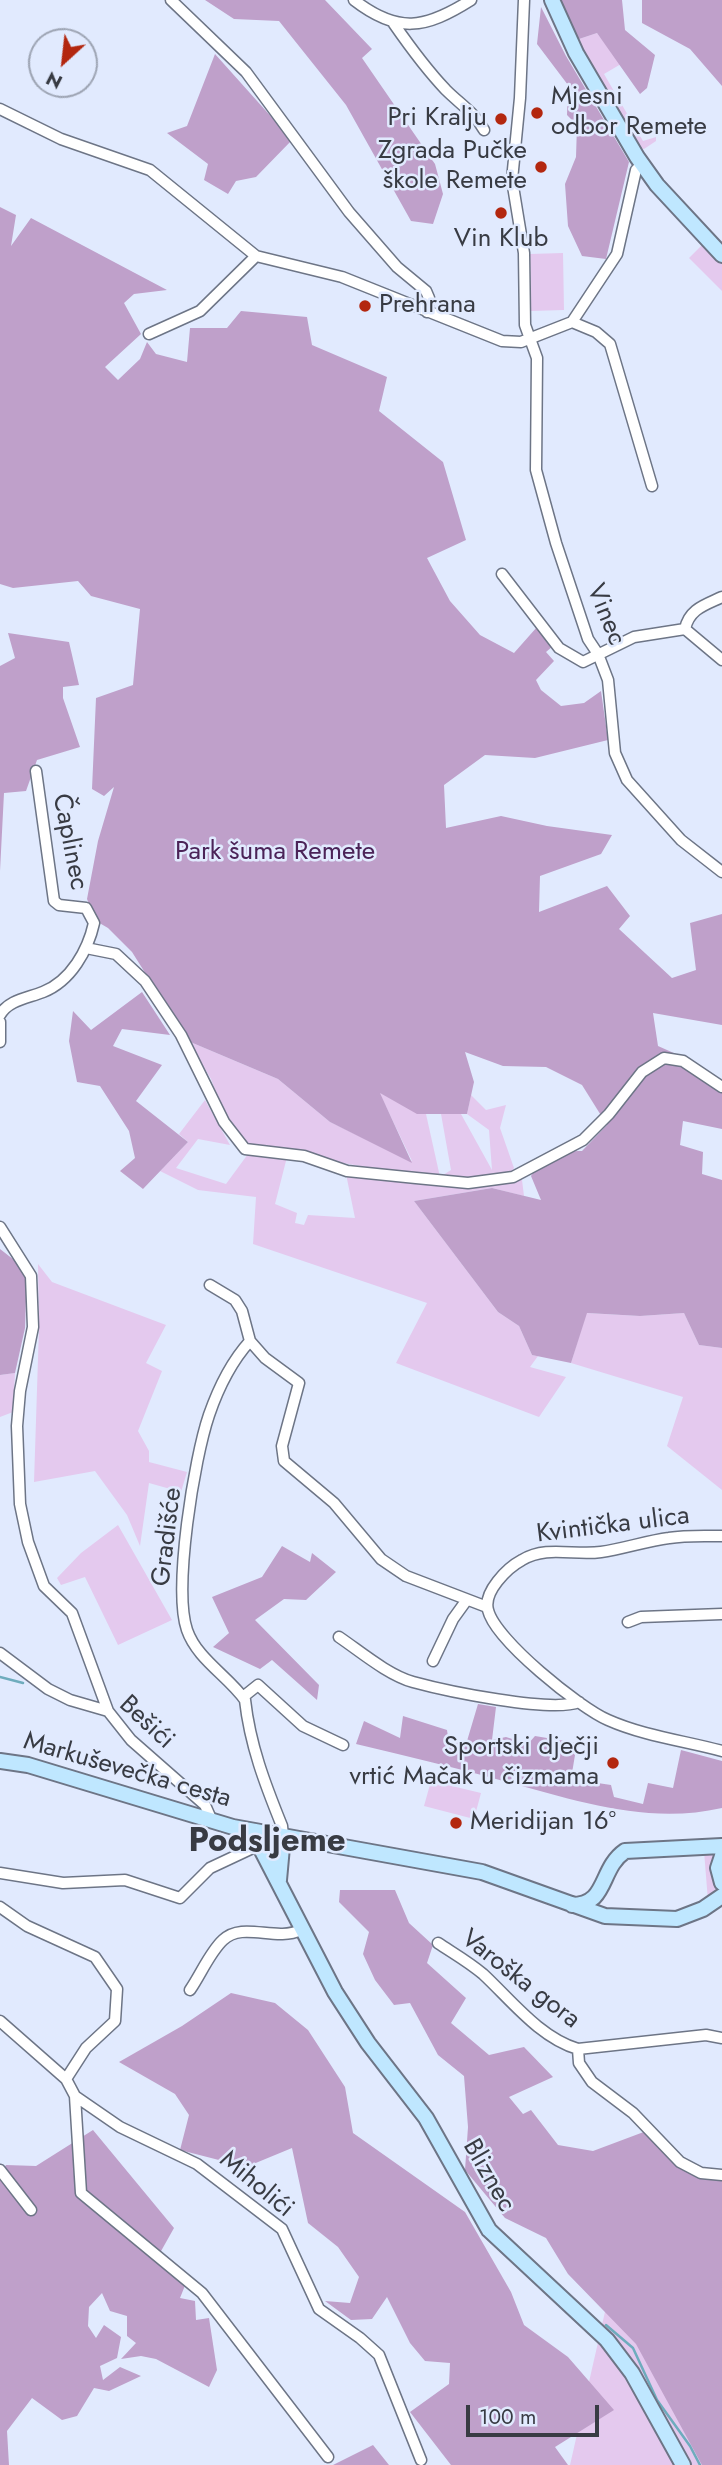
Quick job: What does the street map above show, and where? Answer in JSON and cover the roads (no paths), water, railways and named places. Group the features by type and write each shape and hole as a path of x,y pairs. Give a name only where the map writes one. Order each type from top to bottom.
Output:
{"main road":[{"path":"552,0 576,53 642,164 667,196 722,255"},
{"name":"Markuševečka cesta","path":"0,1761 28,1765 246,1830 482,1872 605,1916 677,1919 704,1909 722,1896"},
{"name":"Bliznec","path":"246,1830 259,1845 301,1930 361,2033 426,2118 489,2230 623,2358 683,2465"},
{"name":"Bliznec","path":"280,1888 278,1870 283,1836"},
{"path":"605,1916 598,1910 598,1894 608,1868 625,1851 722,1846"},
{"path":"722,1856 718,1868 722,1883"},
{"path":"570,1905 586,1905 598,1894"}],"street":[{"path":"171,0 246,72 349,212 397,267 426,291 429,298 426,312"},
{"path":"354,0 394,24 432,74 454,99 478,118 484,130"},
{"path":"394,24 437,18 471,0"},
{"name":"Vinec","path":"524,0 521,85 512,180 522,237 524,310 528,336 534,346 538,378 536,470 556,544 588,639 598,654 608,680 615,753 627,780 681,840 722,872"},
{"path":"0,110 61,139 150,170 256,256 342,277 502,341 521,342 528,336 572,322 617,254 636,170 642,164"},
{"path":"149,334 200,311 256,256"},
{"path":"572,322 596,332 610,344 652,486"},
{"path":"502,574 559,648 583,662 634,637 685,629 722,660"},
{"path":"685,629 687,617 722,597"},
{"name":"Čaplinec","path":"1,1012 55,986 74,967 86,948 94,923 91,914 80,906 59,905 54,901 36,771"},
{"path":"86,948 116,954 145,981 181,1035 224,1122 245,1149 304,1156 347,1171 468,1183 519,1175 557,1151 583,1140 609,1114 642,1072 664,1058 683,1061 722,1087"},
{"path":"0,1021 0,1042"},
{"path":"0,1227 31,1276 33,1327 20,1391 17,1426 20,1504 28,1542 44,1586 72,1613 108,1711"},
{"path":"210,1285 235,1300 242,1311 250,1341 265,1358 299,1383 282,1446 284,1461 334,1503 381,1559 406,1576 487,1607 493,1623 516,1651 579,1702 606,1720 722,1751"},
{"name":"Gradišće","path":"243,1696 215,1669 188,1633 180,1588 200,1451 209,1417 222,1384 250,1341"},
{"name":"Kvintička ulica","path":"487,1607 489,1596 503,1575 534,1554 557,1551 598,1553 670,1538 722,1536"},
{"path":"433,1661 453,1619 466,1601"},
{"path":"628,1622 641,1617 722,1614"},
{"path":"339,1637 412,1682 482,1697 564,1705 579,1702"},
{"name":"Bešići","path":"0,1653 48,1689 69,1700 108,1711 131,1740 209,1810 212,1821"},
{"path":"283,1836 282,1827 256,1762 243,1696 258,1685 303,1726 343,1745"},
{"path":"0,1873 63,1883 125,1880 180,1898 210,1868 259,1845"},
{"path":"0,1908 27,1926 96,1957 117,1989 115,2021 86,2048 66,2079"},
{"path":"190,1990 220,1942 229,1934 242,1931 281,1936 301,1930"},
{"name":"Varoška gora","path":"438,1943 476,1968 547,2033 578,2049"},
{"name":"Miholići","path":"0,2021 66,2079 75,2096 81,2193 202,2293 328,2457"},
{"path":"722,2038 705,2035 656,2038 578,2049 579,2063 587,2077 634,2113 680,2162 701,2173 722,2175"},
{"name":"Miholići","path":"75,2096 120,2127 197,2164 282,2229 319,2309 360,2337 379,2355 421,2460"},
{"path":"0,2170 31,2210"}],"waterway":[{"name":"Bliznec","path":"0,1677 23,1683"},
{"name":"Bliznec","path":"606,2325 633,2348 657,2400 690,2446 700,2465"}],"place":[{"name":"Mjesni odbor Remete","path":"537,113"},
{"name":"Pri Kralju","path":"501,119"},
{"name":"Zgrada Pučke škole Remete","path":"541,167"},
{"name":"Vin Klub","path":"501,213"},
{"name":"Prehrana","path":"365,306"},
{"name":"Sportski dječji vrtić Mačak u čizmama","path":"613,1763"},
{"name":"Meridijan 16°","path":"456,1823"}],"district":[{"name":"Podsljeme","path":"267,1843"}],"park label":[{"name":"Park šuma Remete","path":"275,853"}]}
